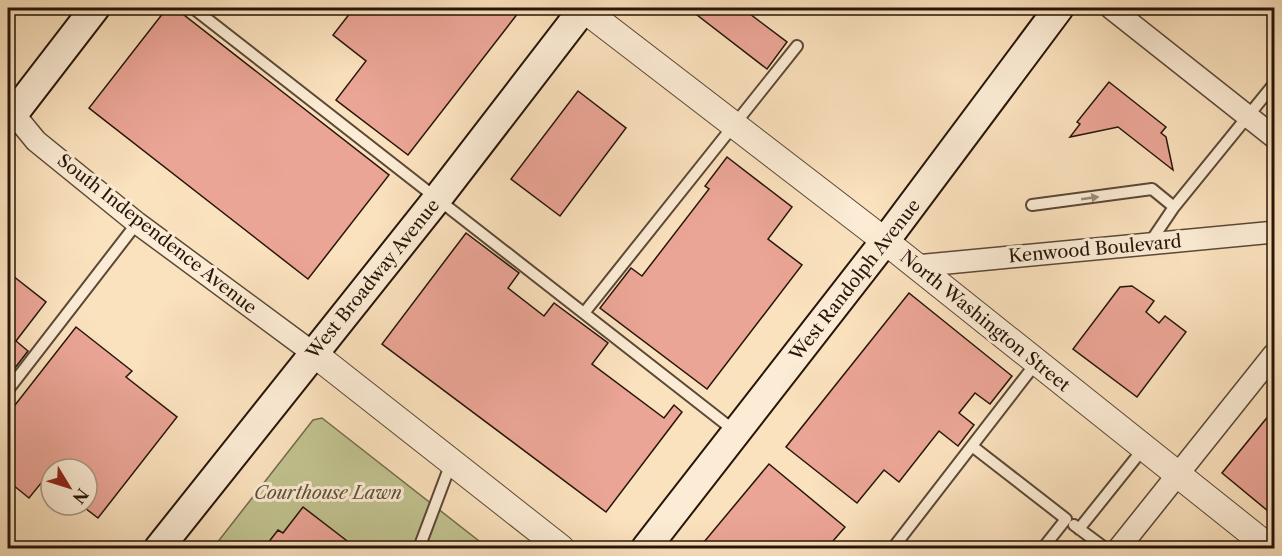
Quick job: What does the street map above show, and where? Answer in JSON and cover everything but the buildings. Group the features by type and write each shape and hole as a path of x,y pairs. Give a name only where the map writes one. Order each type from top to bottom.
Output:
{"main road":[{"path":"9,114 95,8"},
{"name":"West Broadway Avenue","path":"159,549 437,199 583,8"},
{"name":"West Randolph Avenue","path":"646,549 885,241 1059,8"}],"street":[{"name":"North Washington Street","path":"583,8 885,241 1270,549"},
{"path":"1111,8 1275,137"},
{"name":"South Independence Avenue","path":"9,114 36,141 137,223 313,353"},
{"name":"Kenwood Boulevard","path":"916,266 1275,232"},
{"path":"313,353 561,549"},
{"path":"1119,549 1275,354"}],"lane":[{"path":"193,8 737,432"},
{"path":"584,313 797,46"},
{"path":"1149,244 1174,207 1275,84"},
{"path":"1032,205 1152,189 1174,207"},
{"path":"8,390 137,223"},
{"path":"893,549 1036,363"},
{"path":"972,446 1105,549"},
{"path":"1079,529 1143,448"},
{"path":"419,549 451,463"},
{"path":"1043,549 1066,519"}],"green space":[{"name":"Courthouse Lawn","path":"322,418 488,548 213,548 313,420"}]}
